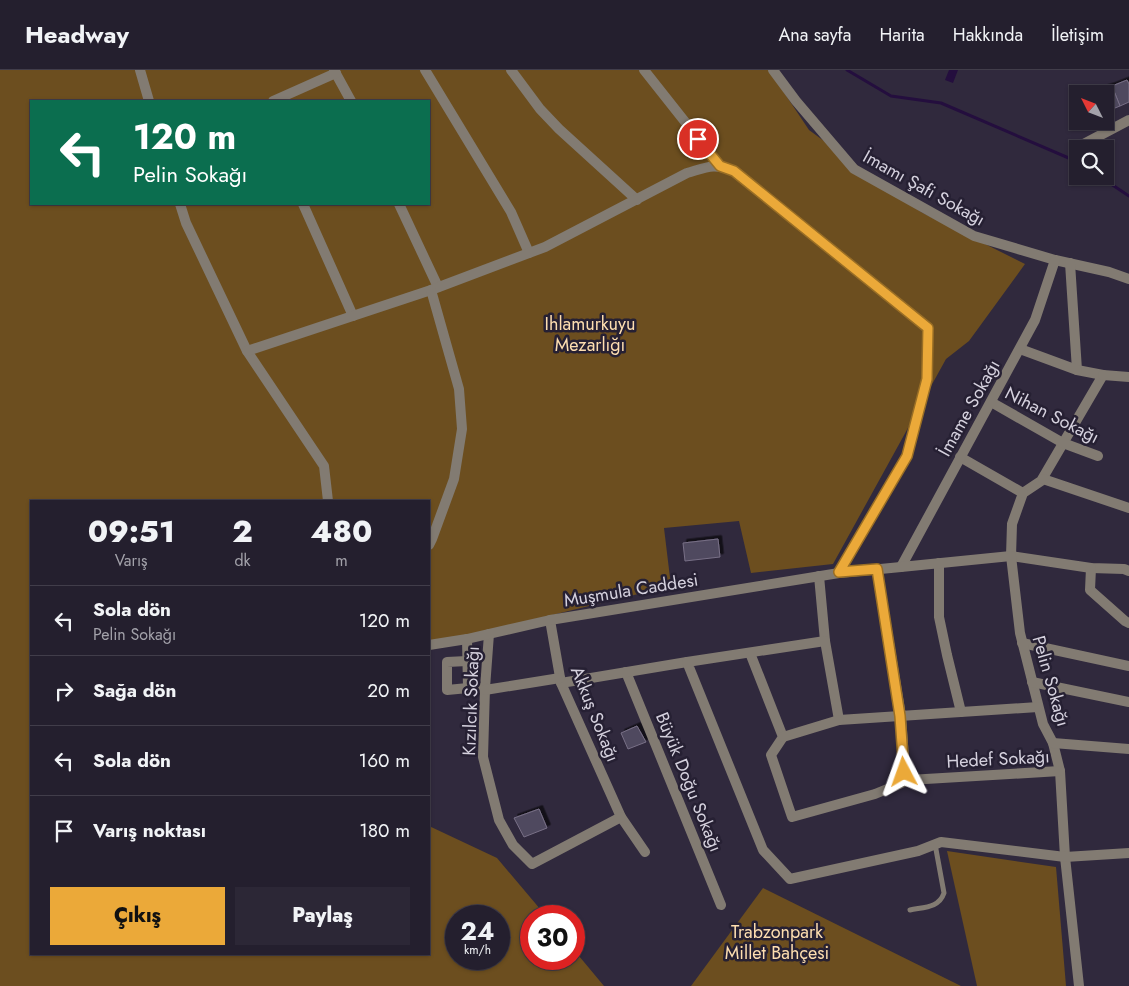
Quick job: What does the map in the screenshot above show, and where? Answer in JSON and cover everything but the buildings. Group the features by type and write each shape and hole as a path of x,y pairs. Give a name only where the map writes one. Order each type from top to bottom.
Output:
{"street":[{"path":"140,70 149,100"},
{"path":"425,70 511,212 529,253"},
{"path":"511,70 540,109 559,129 637,200"},
{"path":"644,70 720,166"},
{"name":"İmamı Şafi Sokağı","path":"773,70 796,101 854,170 974,236 1129,279"},
{"path":"275,100 335,72 350,100"},
{"path":"1091,140 1129,120"},
{"path":"247,352 434,288 545,247 687,173 707,167 720,166 734,171 928,328 927,379 907,456 839,572"},
{"path":"180,205 186,223 247,352 324,466 328,500"},
{"path":"303,205 353,316"},
{"path":"399,205 434,288 458,389 462,429 454,479 430,543"},
{"name":"İmame Sokağı","path":"901,567 1035,320 1055,260"},
{"path":"1070,263 1077,370"},
{"path":"1020,349 1077,370 1129,377"},
{"path":"960,457 1024,493 1041,482 1103,375"},
{"name":"Nihan Sokağı","path":"990,402 1064,443 1098,456"},
{"path":"1043,479 1129,508"},
{"name":"Pelin Sokağı","path":"1024,493 1012,524 1011,556 1022,643 1042,724 1053,743 1060,771 1065,858 1079,986"},
{"path":"839,572 1011,556 1091,568 1124,569 1129,571"},
{"path":"939,563 939,618 961,712"},
{"path":"1091,568 1090,590 1129,623"},
{"path":"877,569 900,716 904,772 909,780"},
{"name":"Muşmula Caddesi","path":"430,645 467,639 550,620 839,572"},
{"path":"820,576 825,641 839,720"},
{"name":"Akkuş Sokağı","path":"550,620 560,680 621,816 645,852"},
{"name":"Kızılcık Sokağı","path":"489,634 483,757 500,820 513,845 532,864 621,816"},
{"path":"467,639 468,688 485,689 626,672 825,641"},
{"path":"1022,643 1129,666"},
{"path":"750,653 783,737 839,720 1038,707"},
{"name":"Kızılcık Sokağı","path":"467,661 447,662 447,690 468,688"},
{"path":"687,662 763,850 790,878 918,851 941,842 1065,858 1129,853"},
{"name":"Büyük Doğu Sokağı","path":"626,672 721,905"},
{"path":"1032,682 1129,702"},
{"name":"Hedef Sokağı","path":"783,737 771,755 792,817 874,794 909,780 1060,771"},
{"path":"1053,743 1129,749"}],"lane":[{"path":"910,910 936,904 943,897 944,893 935,844"}],"green space":[{"name":"Ihlamurkuyu Mezarlığı","path":"0,70 769,70 809,130 921,212 1025,264 969,341 946,359 833,564 751,573 739,521 664,528 671,586 430,645 430,500 30,500 30,955 430,955 430,826 497,858 537,905 520,905 520,970 585,970 585,963 604,986 0,986"},
{"path":"947,851 1056,867 1066,986 977,986"},
{"name":"Trabzonpark Millet Bahçesi","path":"763,888 961,986 691,986"}],"shaded area":[{"path":"949,70 958,70 953,83 945,80"}],"waterway":[{"path":"847,70 891,96 941,103 1069,158"},
{"path":"1112,185 1129,196"}],"route":[{"path":"698,139 720,166 734,171 928,328 927,379 907,456 839,572 877,569 900,716 904,772"}]}
